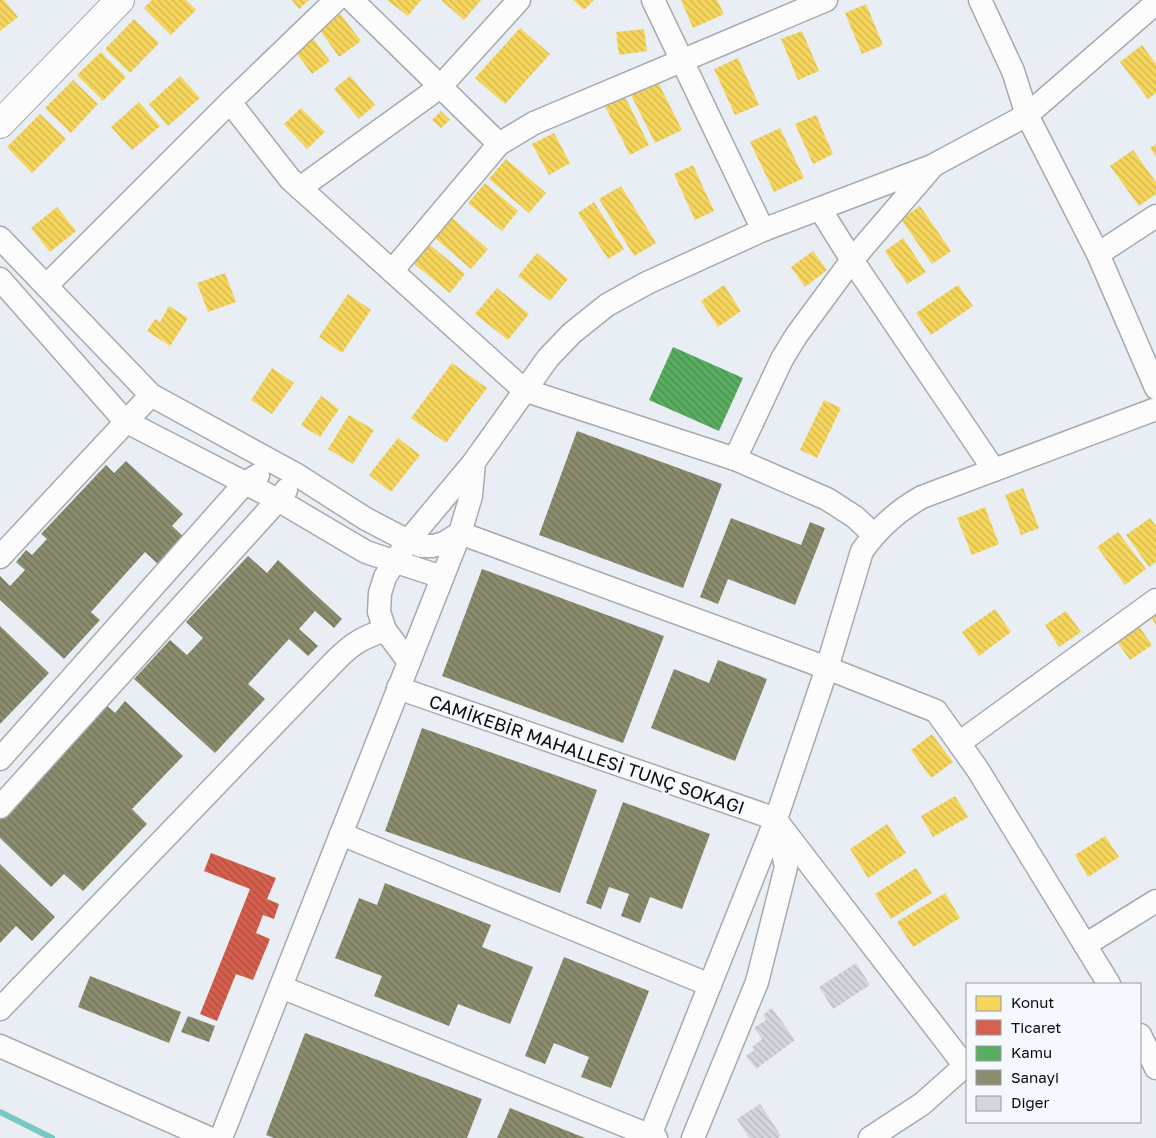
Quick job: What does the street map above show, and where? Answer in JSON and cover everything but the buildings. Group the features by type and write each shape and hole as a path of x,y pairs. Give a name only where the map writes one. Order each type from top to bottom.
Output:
{"main road":[{"path":"0,124 120,0"}],"street":[{"path":"46,286 230,102 336,0"},
{"path":"352,0 499,144"},
{"path":"300,188 440,87 519,0"},
{"path":"653,0 763,230"},
{"path":"392,272 499,144 534,123 826,0"},
{"path":"980,0 1013,71 1027,115 1098,254 1155,380"},
{"path":"409,662 385,630 379,612 380,593 385,577 408,541 474,462 548,358 572,333 607,305 647,283 763,230 932,166 1027,115 1156,3"},
{"path":"230,102 290,179 524,390 735,459 827,499 855,517 874,535"},
{"path":"735,459 782,359 796,336 852,260 932,166"},
{"path":"820,209 852,260 994,470"},
{"path":"1098,254 1156,216"},
{"path":"0,238 151,395 296,475 366,519 408,541 421,546 433,546 444,543 460,533"},
{"path":"0,279 125,421 278,500 366,552 442,578"},
{"path":"0,557 151,395"},
{"path":"281,987 652,1137 776,819 827,668 862,551 887,521 903,508 922,497 1156,409"},
{"path":"221,1138 460,533 471,496 474,462"},
{"path":"0,760 245,483 275,464"},
{"path":"0,806 278,500 296,475"},
{"path":"460,533 827,668 936,711 978,770 1085,945 1100,981"},
{"path":"959,743 1156,600"},
{"path":"0,1009 350,646 362,638 385,630"},
{"name":"CAMİKEBİR MAHALLESİ TUNÇ SOKAĞI","path":"398,688 776,819"},
{"path":"776,819 966,1065 922,1104 870,1138"},
{"path":"693,1138 757,982 786,867 776,819"},
{"path":"341,834 710,985"},
{"path":"1085,945 1156,901"},
{"path":"1141,1037 1156,1068"},
{"path":"0,1046 209,1138"}],"waterway":[{"path":"0,1112 52,1138"}]}
